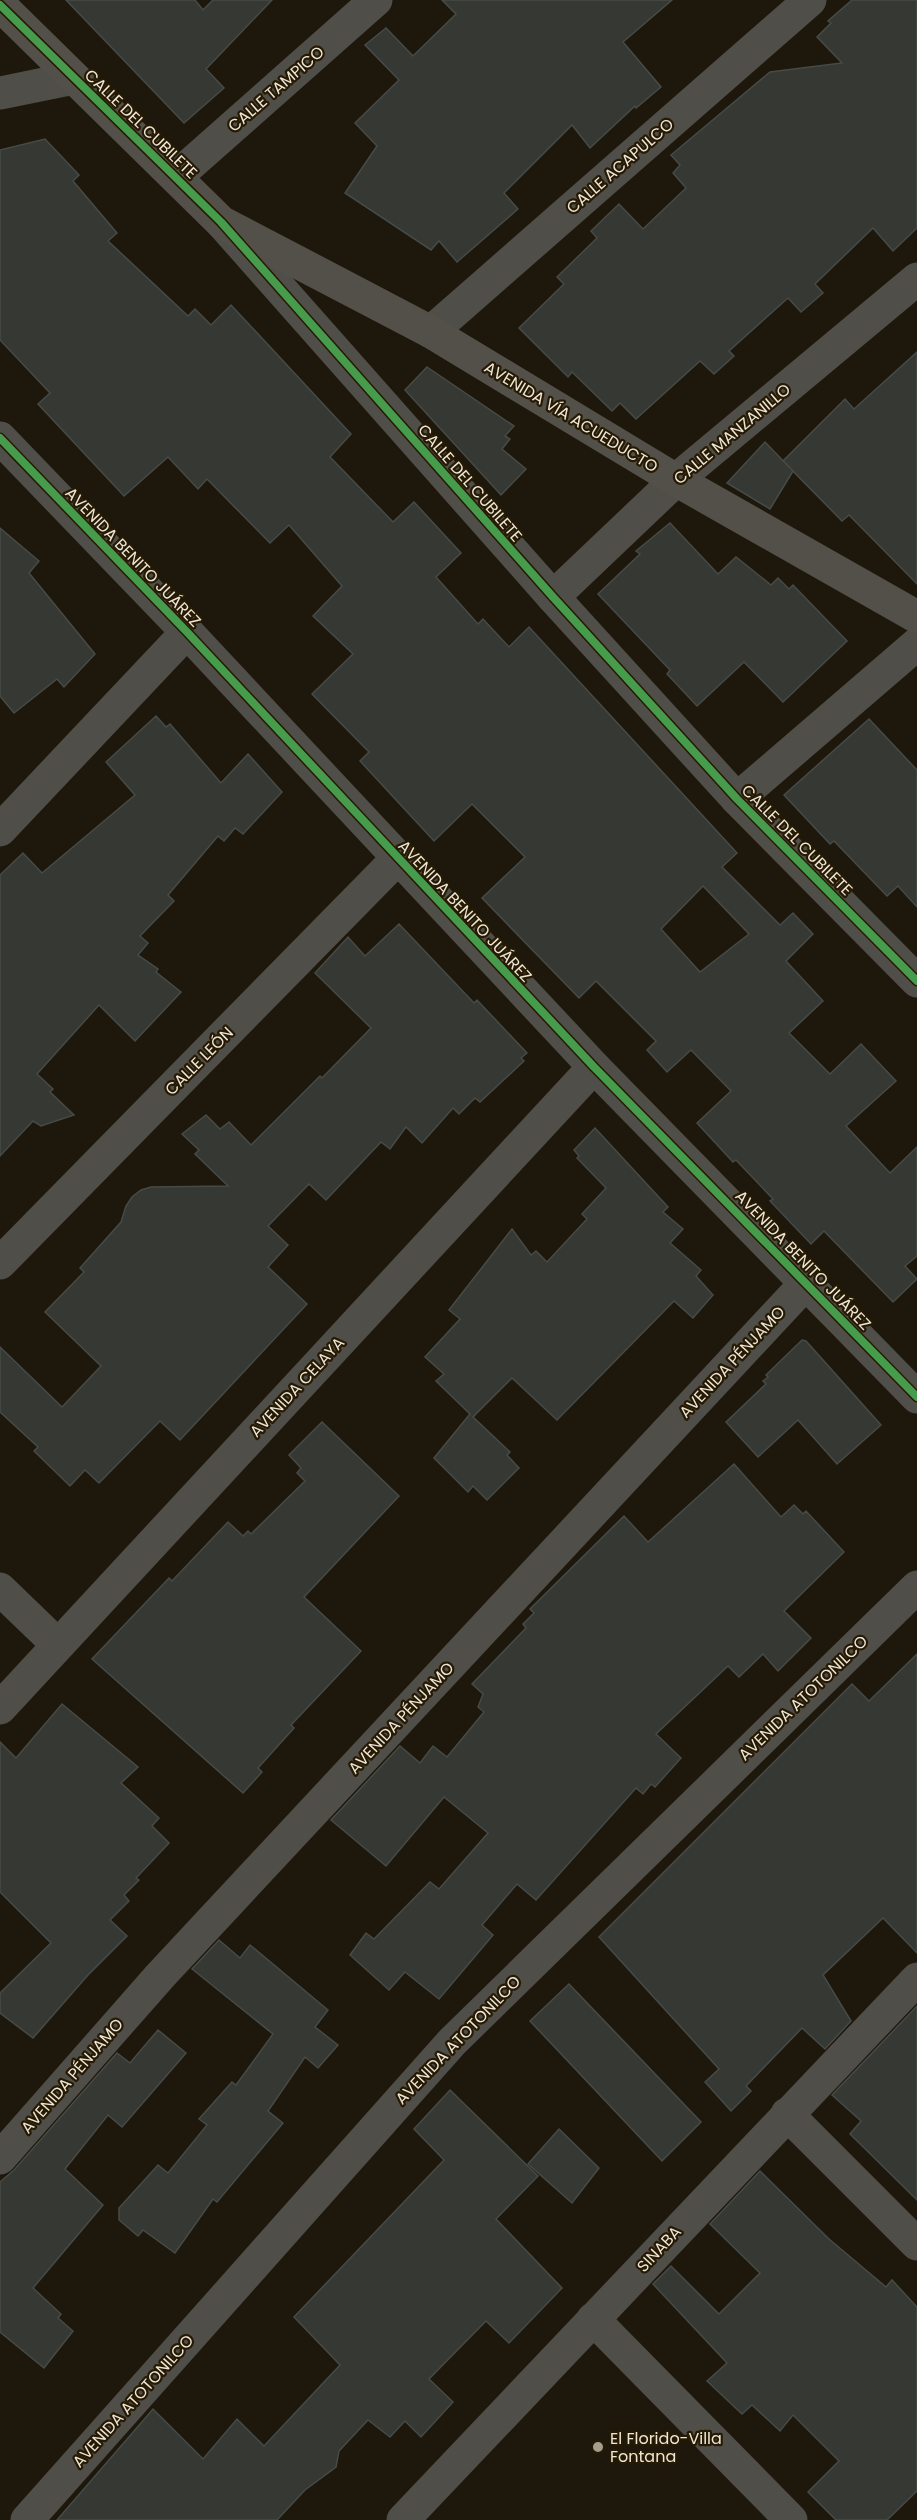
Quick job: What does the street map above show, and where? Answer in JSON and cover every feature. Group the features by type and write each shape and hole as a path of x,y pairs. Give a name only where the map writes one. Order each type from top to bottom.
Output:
{"street":[{"name":"CALLE TAMPICO","path":"176,177 376,0"},
{"name":"CALLE ACAPULCO","path":"430,333 810,0"},
{"name":"CALLE DEL CUBILETE","path":"0,5 221,222 553,597 737,799 917,981"},
{"path":"0,93 74,78"},
{"name":"AVENIDA VÍA ACUEDUCTO","path":"221,222 430,333 676,480 917,617"},
{"name":"CALLE MANZANILLO","path":"553,597 676,480 917,279"},
{"name":"AVENIDA BENITO JUÁREZ","path":"0,438 187,632 594,1067 916,1393"},
{"path":"0,830 187,632"},
{"path":"737,799 917,644"},
{"name":"CALLE LEÓN","path":"0,1263 398,859"},
{"name":"AVENIDA CELAYA","path":"0,1708 594,1067"},
{"name":"AVENIDA PÉNJAMO","path":"0,2158 168,1968 806,1283"},
{"name":"AVENIDA ATOTONILCO","path":"27,2520 452,2042 917,1587"},
{"path":"0,1589 58,1645"},
{"name":"SINABA","path":"403,2520 917,1979"},
{"path":"787,2114 917,2244"},
{"path":"593,2319 791,2520"}],"building":[{"path":"66,0 195,0 203,10 213,0 272,0 206,69 224,88 184,123"},
{"path":"442,0 672,0 623,42 661,87 636,108 635,106 590,148 572,125 504,193 518,209 457,262 439,241 431,250 345,193 377,146 355,123 399,80 365,45 386,28 413,56 456,14"},
{"path":"852,0 917,0 917,228 893,251 873,228 815,284 823,293 801,312 788,298 729,351 734,356 714,374 700,361 636,419 620,403 612,411 572,372 568,377 519,328 564,284 557,277 597,238 591,231 619,204 643,229 686,188 673,173 680,165 671,155 770,72 842,63 817,37 831,23 828,21"},
{"path":"45,139 79,175 73,181 117,233 108,241 188,316 195,309 211,325 231,305 351,434 330,457 393,522 414,502 461,553 436,577 478,624 483,619 509,647 529,627 737,853 722,867 780,925 793,913 813,934 786,961 823,1001 789,1033 830,1074 861,1044 896,1081 846,1126 890,1173 917,1147 917,1256 905,1266 917,1279 893,1302 824,1231 811,1244 770,1201 773,1199 736,1160 733,1162 697,1123 731,1091 691,1050 667,1072 647,1050 656,1041 596,981 579,998 482,898 525,857 472,804 434,841 360,761 369,752 312,694 353,654 313,616 342,586 289,525 270,543 207,479 198,489 168,457 124,496 38,404 50,393 0,340 0,150","holes":["703,886 749,934 700,972 661,929"]},
{"path":"917,352 917,584 849,515 842,521 783,461 845,399 854,409"},
{"path":"427,367 514,426 505,436 510,439 502,449 526,469 501,495 405,390"},
{"path":"765,442 793,471 770,509 727,483"},
{"path":"670,523 718,574 736,557 771,585 778,578 789,589 793,585 847,641 783,702 744,662 697,706 667,674 670,670 598,594 640,554 636,551"},
{"path":"0,528 39,561 29,573 95,654 64,687 57,679 14,713 0,696"},
{"path":"156,716 166,727 170,724 221,783 248,754 282,792 243,834 235,828 224,841 218,836 168,895 174,901 140,936 148,943 138,955 158,969 156,972 181,992 135,1041 99,1005 37,1074 53,1089 50,1092 74,1115 41,1126 33,1121 0,1156 0,875 23,853 42,873 135,795 106,762"},
{"path":"869,719 917,770 917,907 898,886 887,896 834,841 830,844 784,795"},
{"path":"399,924 474,1003 477,1000 527,1053 521,1058 524,1061 480,1102 475,1098 459,1114 453,1108 422,1143 406,1127 390,1149 381,1142 326,1200 309,1184 268,1226 288,1245 268,1267 307,1304 180,1440 160,1421 99,1483 85,1470 70,1486 34,1451 38,1447 0,1412 0,1347 62,1407 101,1366 45,1312 84,1272 80,1268 121,1222 126,1206 141,1190 151,1187 228,1186 195,1154 199,1150 182,1134 206,1115 220,1129 229,1122 251,1145 320,1076 322,1078 371,1028 315,973 348,937 365,956"},
{"path":"595,1128 668,1207 663,1212 683,1229 670,1243 701,1270 696,1276 713,1295 693,1318 674,1301 557,1420 512,1378 473,1417 510,1452 507,1455 519,1468 487,1500 473,1486 468,1492 434,1458 470,1414 436,1381 444,1374 425,1357 460,1319 449,1310 512,1229 531,1255 536,1251 547,1262 587,1219 582,1214 606,1188 577,1158 579,1156 574,1150"},
{"path":"802,1340 806,1341 881,1425 837,1464 798,1420 758,1457 726,1422 766,1384 763,1381 768,1377 766,1375"},
{"path":"322,1422 399,1496 304,1597 361,1651 291,1725 294,1728 258,1768 262,1772 243,1793 92,1659 169,1578 172,1581 228,1522 243,1536 248,1531 251,1534 305,1481 297,1473 301,1468 289,1455"},
{"path":"734,1464 781,1517 794,1505 803,1514 806,1511 844,1552 784,1611 811,1638 778,1671 763,1654 739,1677 728,1666 656,1734 681,1758 655,1787 651,1784 643,1794 636,1788 536,1900 517,1884 482,1925 493,1935 439,1999 405,1972 389,1990 350,1955 366,1933 374,1939 430,1882 439,1889 488,1833 444,1797 386,1866 331,1820 400,1746 420,1763 433,1746 447,1757 484,1712 478,1707 483,1694 472,1684 526,1628 523,1624 534,1613 530,1609 624,1516 648,1542"},
{"path":"917,1654 917,1953 883,1918 823,1975 851,2021 825,2049 802,2028 746,2086 751,2091 731,2111 705,2082 719,2069 599,1937 852,1684 869,1701"},
{"path":"62,1704 138,1767 121,1783 159,1818 152,1826 169,1843 136,1878 139,1880 124,1895 129,1901 110,1920 127,1936 88,1975 33,2038 0,2013 0,1993 51,1943 0,1892 0,1742 16,1758"},
{"path":"219,1940 240,1958 250,1945 328,2010 315,2027 338,2045 318,2068 305,2057 268,2111 283,2123 217,2202 213,2199 175,2253 143,2230 138,2236 119,2220 119,2208 158,2165 168,2173 207,2125 199,2119 232,2082 236,2085 273,2034 192,1969"},
{"path":"569,1984 701,2122 662,2161 530,2021"},
{"path":"917,2006 917,2200 850,2134 861,2121 832,2095"},
{"path":"158,2030 186,2053 122,2127 108,2115 65,2169 103,2205 33,2288 61,2314 58,2318 73,2331 44,2368 0,2332 0,2182 14,2170 117,2053 130,2063"},
{"path":"450,2090 538,2176 496,2219 562,2288 509,2343 486,2321 429,2379 453,2402 421,2437 405,2421 390,2437 368,2420 339,2451 336,2467 305,2490 277,2520 57,2520 153,2409 203,2459 237,2419 264,2446 340,2365 294,2317 444,2160 414,2129"},
{"path":"559,2129 599,2168 572,2203 528,2164"},
{"path":"760,2171 829,2239 886,2287 892,2280 917,2307 917,2491 887,2520 836,2520 808,2492 839,2461 793,2415 780,2431 752,2405 742,2414 707,2381 727,2363 653,2284 671,2266 719,2314 760,2273 710,2224"}],"cycle path":[{"path":"0,5 221,222 553,597 737,799 917,981"},
{"path":"0,438 187,632 594,1067 917,1397"}],"place":[{"name":"El Florido-Villa Fontana","path":"598,2447"}]}
